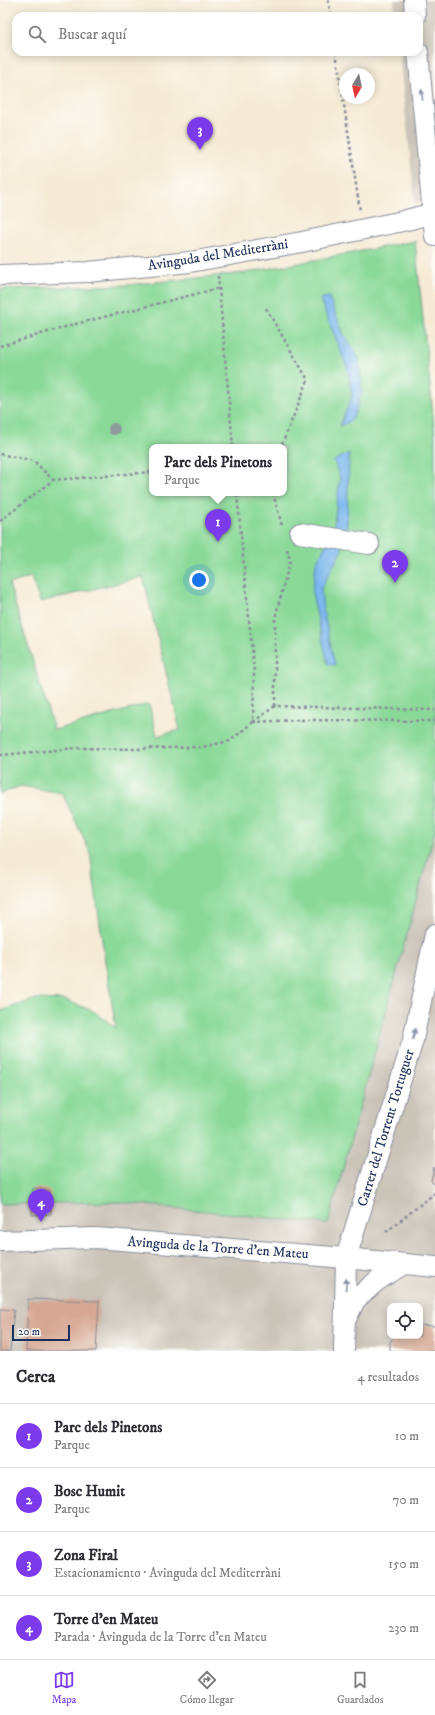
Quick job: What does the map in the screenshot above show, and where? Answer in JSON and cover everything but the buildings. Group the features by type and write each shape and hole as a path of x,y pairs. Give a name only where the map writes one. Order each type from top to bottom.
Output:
{"street":[{"path":"414,0 415,12"},
{"path":"418,56 433,189 435,236"},
{"name":"Avinguda del Mediterràni","path":"0,275 88,272 190,262 362,230 434,224"},
{"path":"290,537 369,544"},
{"name":"Carrer del Torrent Tortuguer","path":"344,1351 346,1258 413,1040 435,934"},
{"name":"Avinguda de la Torre d'en Mateu","path":"0,1241 96,1238 346,1258 435,1267"},
{"name":"Carrer del Torrent Tortuguer","path":"345,1322 355,1300 378,1280 404,1264"}],"path":[{"path":"328,0 330,12"},
{"path":"337,56 362,230"},
{"path":"0,346 72,325 220,288 233,444"},
{"path":"266,308 308,380 282,444"},
{"path":"0,454 34,461 54,480"},
{"path":"0,521 54,480 149,472"},
{"path":"237,496 254,671 253,722"},
{"path":"274,496 290,537 290,561 275,618 275,706"},
{"path":"0,755 78,748 136,749 202,747 230,741 275,706 435,710"},
{"path":"253,722 300,720 435,721"},
{"path":"386,1232 435,1193"}],"shaded area":[{"path":"394,0 435,0 435,199 415,204 399,56 423,56 423,12 395,12"},
{"path":"435,831 435,1351 0,1351 0,1204 118,1202 328,1224"}],"green space":[{"path":"415,241 435,434 435,831 328,1224 118,1202 0,1204 0,1011 36,999 65,1000 93,1011 116,1028 90,852 62,793 21,786 0,794 0,289 127,285 245,273","holes":["31,577 40,602 143,577 180,730 157,736 149,704 54,730 9,584"]}],"water":[{"path":"329,297 343,333 359,358 362,392 352,420 340,426 352,396 347,367 320,299"},
{"path":"349,453 347,524 341,552 321,588 323,610 335,665 328,664 312,593 316,563 333,532 340,478 334,461"}],"place":[{"name":"Zona Firal","path":"200,150"},
{"name":"Parc dels Pinetons","path":"218,542"},
{"name":"Bosc Humit","path":"395,583"},
{"name":"Torre d’en Mateu","path":"41,1222"}]}
